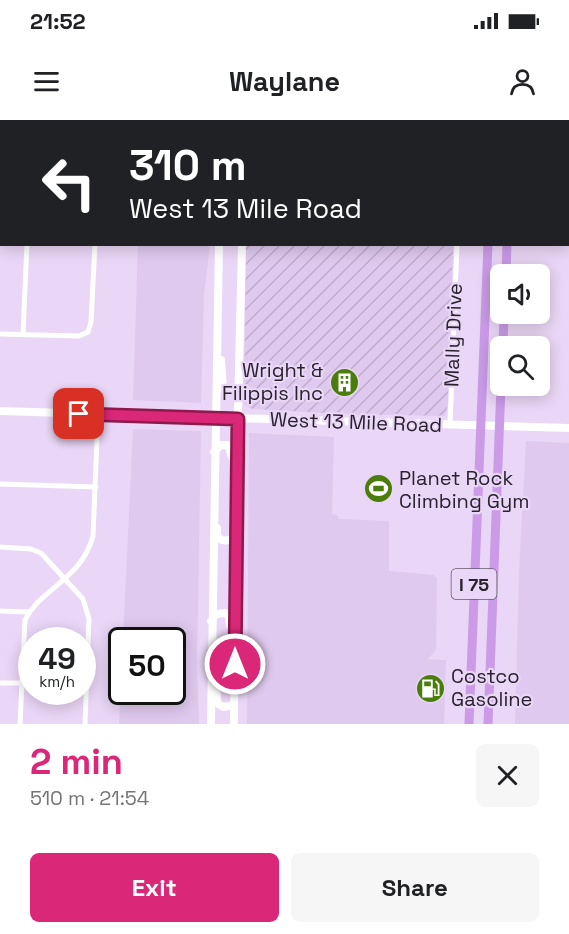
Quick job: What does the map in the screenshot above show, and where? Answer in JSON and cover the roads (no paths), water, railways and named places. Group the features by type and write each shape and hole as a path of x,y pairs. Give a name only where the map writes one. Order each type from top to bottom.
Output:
{"highway":[{"name":"I 75","path":"469,724 488,246"},
{"path":"506,264 507,246"},
{"name":"I 75","path":"488,724 501,396"}],"main road":[{"path":"211,724 214,418 219,246"},
{"path":"234,724 235,520 240,323 237,306 240,246"},
{"path":"218,313 222,325 221,386 231,390 238,386"},
{"name":"West 13 Mile Road","path":"0,411 569,428"},
{"path":"214,452 220,445 231,448 231,500 235,520"},
{"path":"214,473 218,482 217,536 224,541 235,536"},
{"path":"211,621 218,613 227,614 235,644"},
{"path":"210,676 216,681 217,703 223,707 234,705"}],"street":[{"path":"23,334 27,246"},
{"path":"0,334 79,336 88,332 91,322 95,246"},
{"name":"Mally Drive","path":"450,425 457,246"},
{"path":"24,627 30,612 84,559 91,543 96,487 98,414"},
{"path":"0,484 96,487"},
{"path":"0,547 38,551 83,599 89,615 85,724"},
{"path":"0,611 30,612"},
{"path":"0,683 18,683"},
{"path":"20,705 20,724"}],"place":[{"name":"Wright & Filippis Inc","path":"344,382"},
{"name":"Planet Rock Climbing Gym","path":"378,489"},
{"name":"Costco Gasoline","path":"430,688"}]}
